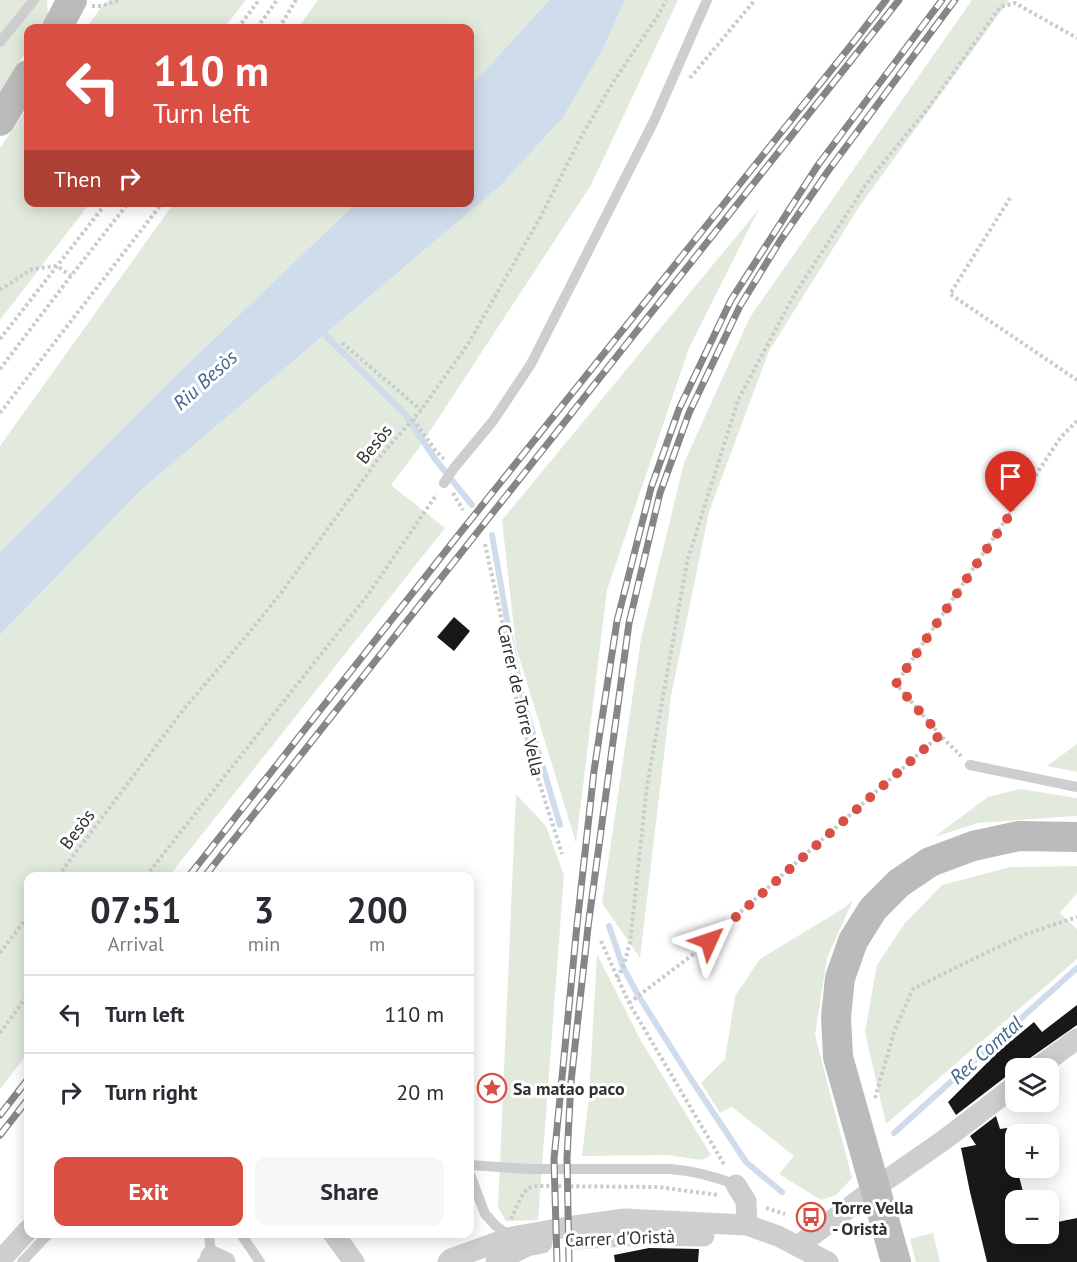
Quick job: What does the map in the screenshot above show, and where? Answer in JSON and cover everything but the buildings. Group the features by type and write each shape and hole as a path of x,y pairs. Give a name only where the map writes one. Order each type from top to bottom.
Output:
{"street":[{"path":"61,24 82,3"},
{"path":"0,121 24,82"},
{"path":"896,1262 838,1057 836,1017 840,978 853,941 873,909 899,883 930,862 973,846 1019,836 1077,837"},
{"path":"1052,1058 1076,1042"},
{"path":"798,1246 1005,1093"},
{"path":"741,1193 747,1225"},
{"name":"Carrer d'Oristà","path":"496,1262 516,1243 574,1226 626,1219 747,1225 778,1236 828,1262"},
{"path":"0,1261 24,1234"},
{"path":"337,1238 354,1262"},
{"path":"448,1262 451,1259 516,1243"}],"lane":[{"path":"0,42 34,0"},
{"path":"444,483 494,421 531,364 654,121 707,0"},
{"path":"970,765 1077,787"},
{"path":"474,1165 528,1169 694,1171 714,1176 741,1193"},
{"path":"474,1185 485,1214 516,1243"},
{"path":"22,1262 45,1238"},
{"path":"210,1238 212,1260"},
{"path":"243,1238 260,1262"}],"path":[{"path":"82,3 102,6 120,0"},
{"path":"241,24 259,0"},
{"path":"260,24 277,0"},
{"path":"281,24 296,0"},
{"name":"Besòs","path":"61,872 184,709 281,593 382,454 422,410 468,344 541,216 581,137 666,0"},
{"path":"683,86 755,0"},
{"path":"617,978 630,943 647,786 687,562 738,400 794,295 869,180 929,107 1000,8 1015,3 1077,38"},
{"path":"1010,198 950,294 1077,380"},
{"path":"0,339 103,207"},
{"path":"0,369 125,207"},
{"path":"0,413 159,207"},
{"path":"0,290 32,269 57,266 71,276"},
{"path":"342,343 422,410"},
{"path":"413,419 442,457"},
{"path":"970,765 940,735 896,684 1061,437 1077,421"},
{"path":"149,872 367,596 444,483 463,510"},
{"name":"Carrer de Torre Vella","path":"485,544 520,714 562,855"},
{"path":"629,1003 691,956 940,735"},
{"path":"874,1101 895,1029 913,989 1026,934 1077,917"},
{"path":"0,953 24,921"},
{"path":"601,941 629,1003 741,1193"},
{"path":"0,1033 24,1000"},
{"path":"516,1243 525,1191 533,1186 658,1187 741,1193 785,1214"}],"shaded area":[{"path":"0,0 47,0 48,14 42,24 24,24 24,54 0,98"},
{"path":"109,0 246,0 227,24 89,24"},
{"path":"318,0 549,0 474,83 474,24 301,24"},
{"path":"625,0 678,0 591,185 419,448 391,485 445,528 172,872 24,872 24,1058 0,1089 0,635 142,489 499,187 603,49"},
{"path":"972,0 1009,0 859,207 769,351 709,512 671,696 640,958 602,903 641,639 684,463 750,317"},
{"path":"24,113 24,207 87,207 0,320 0,148"},
{"path":"171,207 352,207 171,380 0,552 0,446"},
{"path":"759,209 689,348 607,590 576,843 516,647 502,520"},
{"path":"1077,744 1077,772 1047,766"},
{"path":"1020,789 1077,798 1077,816 978,823 934,837 988,797"},
{"path":"516,794 546,826 564,875 538,1220 506,1221 498,1207"},
{"path":"1077,866 1077,893 1060,913 1077,929 1077,959 886,1124 865,1032 877,965 905,923 942,885 1011,867"},
{"path":"853,900 827,958 815,1035 852,1178 836,1195 821,1200 779,1174 794,1156 732,1107 720,1113 701,1083 725,1059 735,996 760,959 844,908"},
{"path":"597,954 640,1039 711,1155 702,1160 667,1155 582,1156 589,1097"},
{"path":"933,1233 940,1262 916,1262 910,1239"}],"water":[{"name":"Riu Besòs","path":"549,0 625,0 603,49 563,117 499,187 142,489 0,635 0,552 171,380 352,207 474,207 474,83"}],"waterway":[{"path":"321,329 406,415 435,459 472,505"},
{"path":"492,535 522,696 560,825"},
{"path":"609,926 623,967 689,1076 746,1162 782,1192"},
{"name":"Rec Comtal","path":"894,1133 1077,968"}],"railway":[{"path":"192,872 886,0"},
{"path":"208,872 899,0"},
{"path":"557,1262 554,1159 594,771 617,621 651,488 679,409 731,300 818,165 942,0"},
{"path":"569,1262 567,1157 571,1082 588,927 629,623 660,493 689,413 740,306 780,241 828,171 955,0"},
{"path":"0,1115 24,1084"},
{"path":"0,1135 24,1104"}],"place":[{"name":"Sa matao paco","path":"492,1088"},
{"name":"Torre Vella - Oristà","path":"811,1217"}],"route":[{"path":"709,941 940,735 896,684 1011,513"}]}
